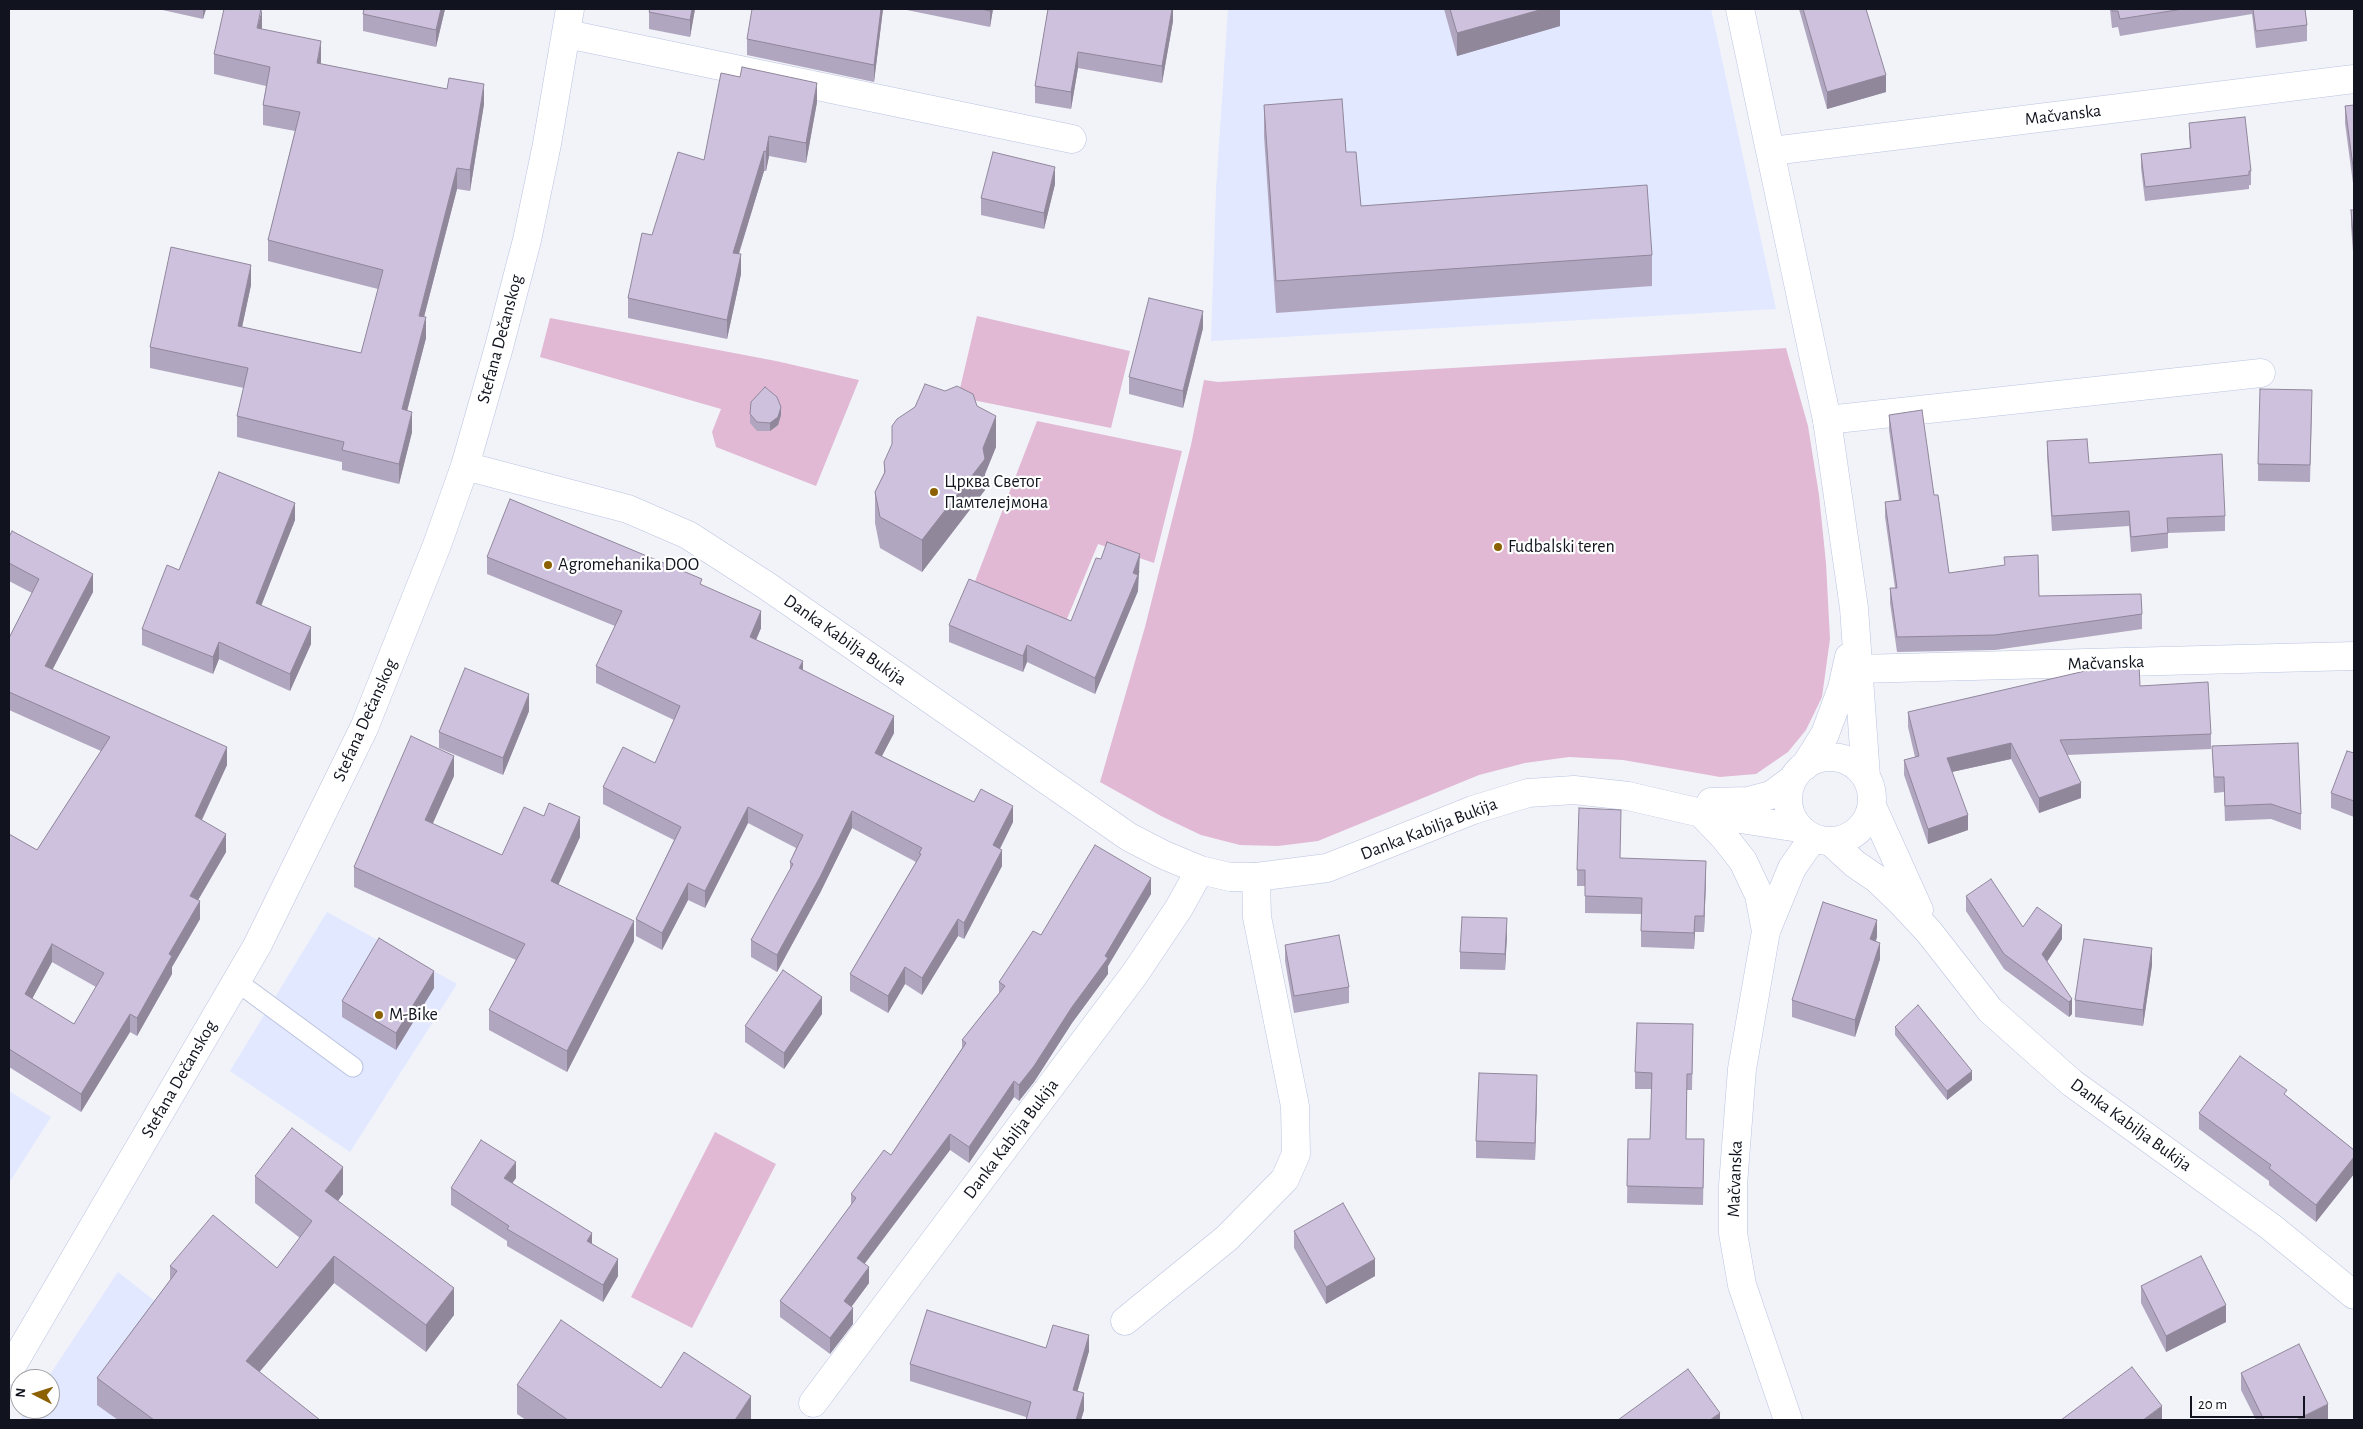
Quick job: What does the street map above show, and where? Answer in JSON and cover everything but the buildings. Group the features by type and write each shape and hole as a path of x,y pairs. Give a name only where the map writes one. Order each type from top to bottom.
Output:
{"street":[{"path":"1740,9 1772,152 1826,420 1857,628 1866,777 1872,794 1872,806 1929,932"},
{"path":"568,21 1072,139"},
{"name":"Stefana Dečanskog","path":"9,1370 257,946 364,728 437,545 465,466 527,240 548,144 568,21"},
{"name":"Mačvanska","path":"1772,152 2354,79"},
{"path":"1826,420 2261,373"},
{"name":"Danka Kabilja Bukija","path":"465,466 628,509 688,535 775,592 1129,837 1164,855 1200,870 1230,877 1256,877 1326,868 1472,810 1528,793 1574,790 1660,802"},
{"path":"1857,628 1834,712 1825,734 1799,772 1788,796 1790,813 1814,836 1877,879 1929,932"},
{"name":"Mačvanska","path":"1858,669 2354,656"},
{"path":"1660,802 1748,802 1771,795 1820,758 1838,758 1854,765 1866,777"},
{"path":"1660,802 1701,813 1814,836 1848,838 1862,827 1872,806"},
{"path":"1701,813 1724,837 1743,861 1759,894 1766,931"},
{"path":"1766,931 1792,868 1814,836"},
{"name":"Danka Kabilja Bukija","path":"813,1403 1134,975 1179,908 1200,870"},
{"path":"1125,1321 1227,1238 1285,1179 1296,1154 1296,1106 1257,917 1256,877"},
{"name":"Mačvanska","path":"1766,931 1742,1069 1733,1185 1734,1234 1742,1285 1788,1420"},
{"name":"Danka Kabilja Bukija","path":"1929,932 1990,1010 2072,1083 2271,1227 2354,1295"}],"lane":[{"path":"236,981 353,1067"}],"shaded area":[{"path":"1228,9 1711,9 1776,309 1211,341 1216,190"},
{"path":"977,316 1130,351 1111,428 958,397"},
{"path":"550,318 776,361 859,380 816,486 716,447 712,432 721,409 540,357"},
{"name":"Fudbalski teren","path":"1786,348 1808,426 1819,495 1826,563 1830,639 1822,697 1806,730 1788,752 1756,774 1720,777 1623,760 1569,757 1525,763 1479,775 1318,841 1278,846 1240,845 1201,835 1161,816 1100,782 1145,627 1191,445 1204,380 1218,382"},
{"path":"1037,421 1182,451 1154,563 1098,544 1064,626 972,589"},
{"path":"327,912 457,984 350,1152 230,1071"},
{"path":"9,1091 51,1117 9,1183"},
{"path":"715,1132 776,1164 692,1328 631,1297"},
{"path":"118,1272 305,1420 20,1420 60,1419 60,1369 54,1369"}],"place":[{"name":"Црква Светог Памтелејмона","path":"934,492"},
{"name":"Fudbalski teren","path":"1498,547"},
{"name":"Agromehanika DOO","path":"548,565"},
{"name":"M-Bike","path":"379,1015"}]}
